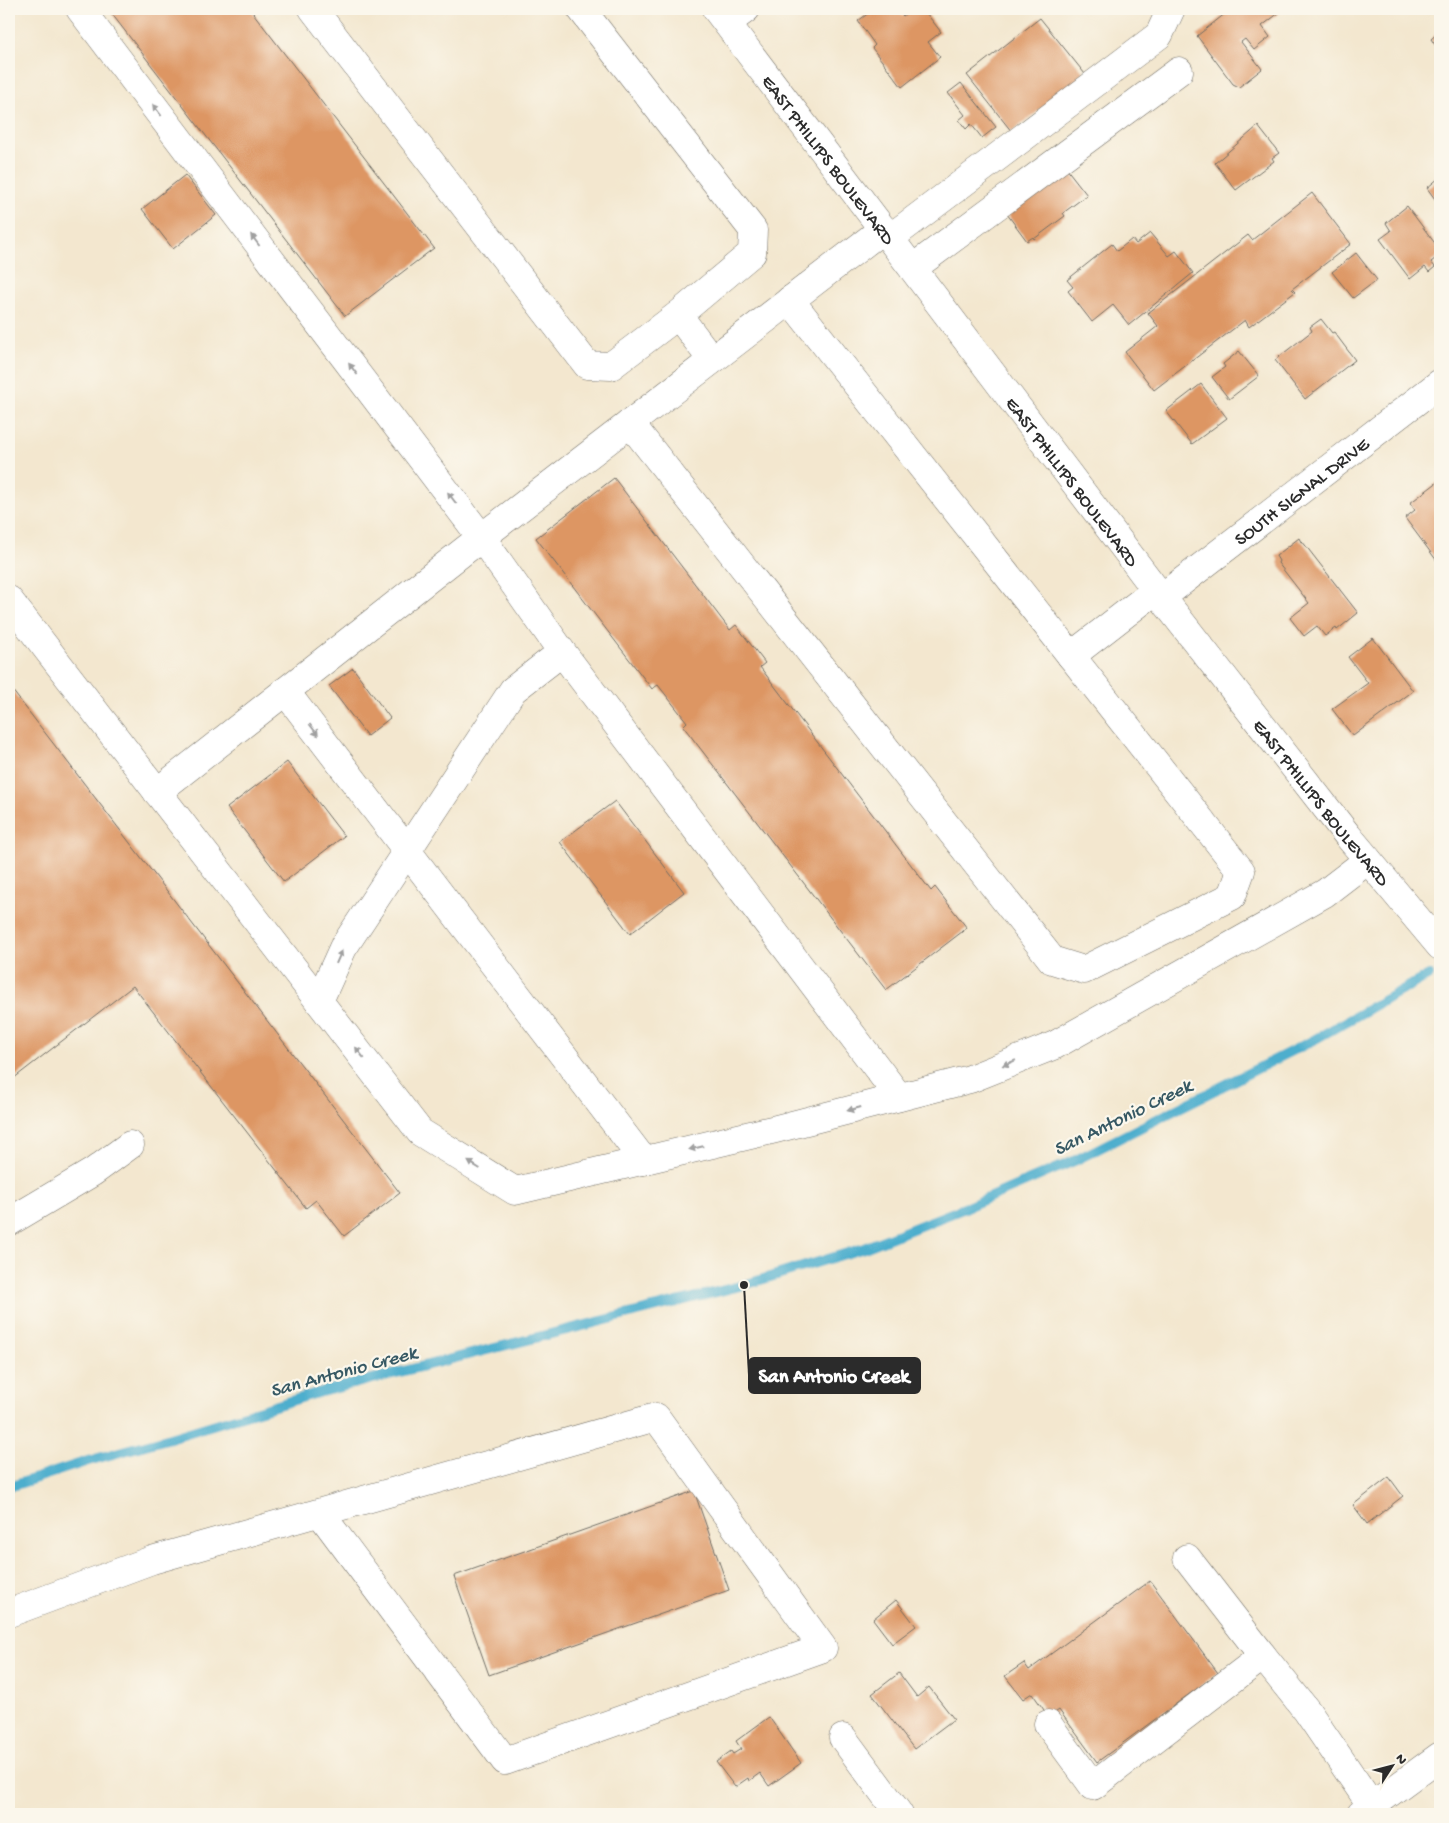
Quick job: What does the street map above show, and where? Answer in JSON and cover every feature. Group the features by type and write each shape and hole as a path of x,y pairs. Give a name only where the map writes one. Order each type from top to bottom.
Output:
{"street":[{"path":"80,9 481,537 562,652 899,1097"},
{"path":"313,9 586,365 611,366 678,315 752,253 753,230 581,9"},
{"path":"157,792 481,537 790,300 886,233 1159,34 1171,9"},
{"name":"EAST PHILLIPS BOULEVARD","path":"730,13 886,233 1159,594 1368,860 1440,946"},
{"path":"913,268 1178,71"},
{"path":"630,423 1052,960 1084,970 1232,896 1241,871 790,300"},
{"path":"678,315 712,360"},
{"name":"SOUTH SIGNAL DRIVE","path":"1071,656 1159,594 1440,383"},
{"path":"9,600 420,1132 515,1191 644,1161 970,1079 1055,1045 1326,894 1368,860"},
{"path":"319,1001 343,948 513,690 562,652"},
{"path":"285,691 644,1161"},
{"path":"9,1222 93,1172 130,1145"},
{"path":"9,1613 152,1560 656,1417 824,1648 505,1761 320,1513"},
{"path":"1187,1558 1262,1656 1308,1711 1367,1810 1440,1756"},
{"path":"1048,1724 1093,1786 1262,1656"},
{"path":"843,1738 899,1814"}],"building":[{"path":"108,9 250,9 434,248 345,316"},
{"path":"874,9 897,9 903,16 912,9 923,9 941,32 928,42 940,57 902,87 872,48 875,45 858,21"},
{"path":"1231,9 1284,9 1262,26 1270,37 1254,50 1245,39 1241,42 1262,69 1239,87 1233,84 1197,36"},
{"path":"1040,18 1085,74 1012,132 967,75"},
{"path":"1440,31 1440,52 1431,39"},
{"path":"961,83 996,127 982,138 971,124 966,129 959,120 965,115 948,93"},
{"path":"1258,126 1279,153 1272,158 1274,161 1236,190 1215,163"},
{"path":"1066,168 1087,195 1063,213 1065,216 1034,239 1033,237 1027,241 1007,214"},
{"path":"185,175 216,215 173,249 142,209"},
{"path":"1440,177 1440,206 1427,188"},
{"path":"1312,193 1351,244 1292,289 1295,292 1249,327 1245,320 1154,390 1125,352 1158,326 1148,313 1248,235 1252,240"},
{"path":"1407,206 1440,250 1440,255 1431,262 1435,267 1429,272 1425,267 1410,279 1380,239 1391,231 1386,223"},
{"path":"1150,233 1169,256 1176,251 1193,273 1129,325 1113,305 1092,322 1068,291 1073,287 1067,280 1112,244 1117,251 1132,239 1136,244"},
{"path":"1356,253 1377,280 1353,298 1332,272"},
{"path":"1321,319 1332,333 1334,332 1355,360 1305,399 1275,360 1312,331 1310,327"},
{"path":"1239,351 1259,376 1229,399 1212,377 1225,367 1223,364"},
{"path":"1201,384 1227,418 1192,444 1166,411"},
{"path":"614,478 730,630 736,625 765,663 760,667 931,891 935,887 967,928 886,990 683,726 687,722 658,685 652,689 536,538"},
{"path":"1439,481 1440,565 1405,518 1415,510 1410,503"},
{"path":"1299,538 1358,613 1337,630 1336,628 1325,636 1317,626 1304,636 1290,618 1309,603 1278,563 1279,561 1276,556"},
{"path":"1373,638 1413,691 1353,736 1332,709 1368,683 1348,657"},
{"path":"353,668 390,718 367,736 329,686"},
{"path":"12,690 400,1193 344,1236 316,1200 306,1208 133,986 9,1082 9,693"},
{"path":"287,762 344,836 284,882 227,808"},
{"path":"615,801 684,892 630,934 560,842"},
{"path":"1389,1477 1403,1496 1367,1524 1353,1505"},
{"path":"694,1491 729,1590 489,1675 454,1576"},
{"path":"1150,1581 1218,1673 1097,1762 1059,1710 1049,1717 1032,1693 1023,1699 1005,1676 1024,1663 1029,1670"},
{"path":"896,1600 916,1626 892,1644 873,1619"},
{"path":"899,1673 917,1697 929,1687 954,1719 914,1749 872,1694"},
{"path":"769,1717 801,1763 769,1786 760,1773 749,1781 748,1778 735,1787 716,1762 731,1751 733,1754 741,1749 736,1741"}],"waterway":[{"name":"San Antonio Creek","path":"9,1487 88,1461 317,1393 744,1285 864,1248 967,1207 1074,1161 1310,1042 1429,975"}],"place":[{"name":"San Antonio Creek","path":"744,1285"}]}
